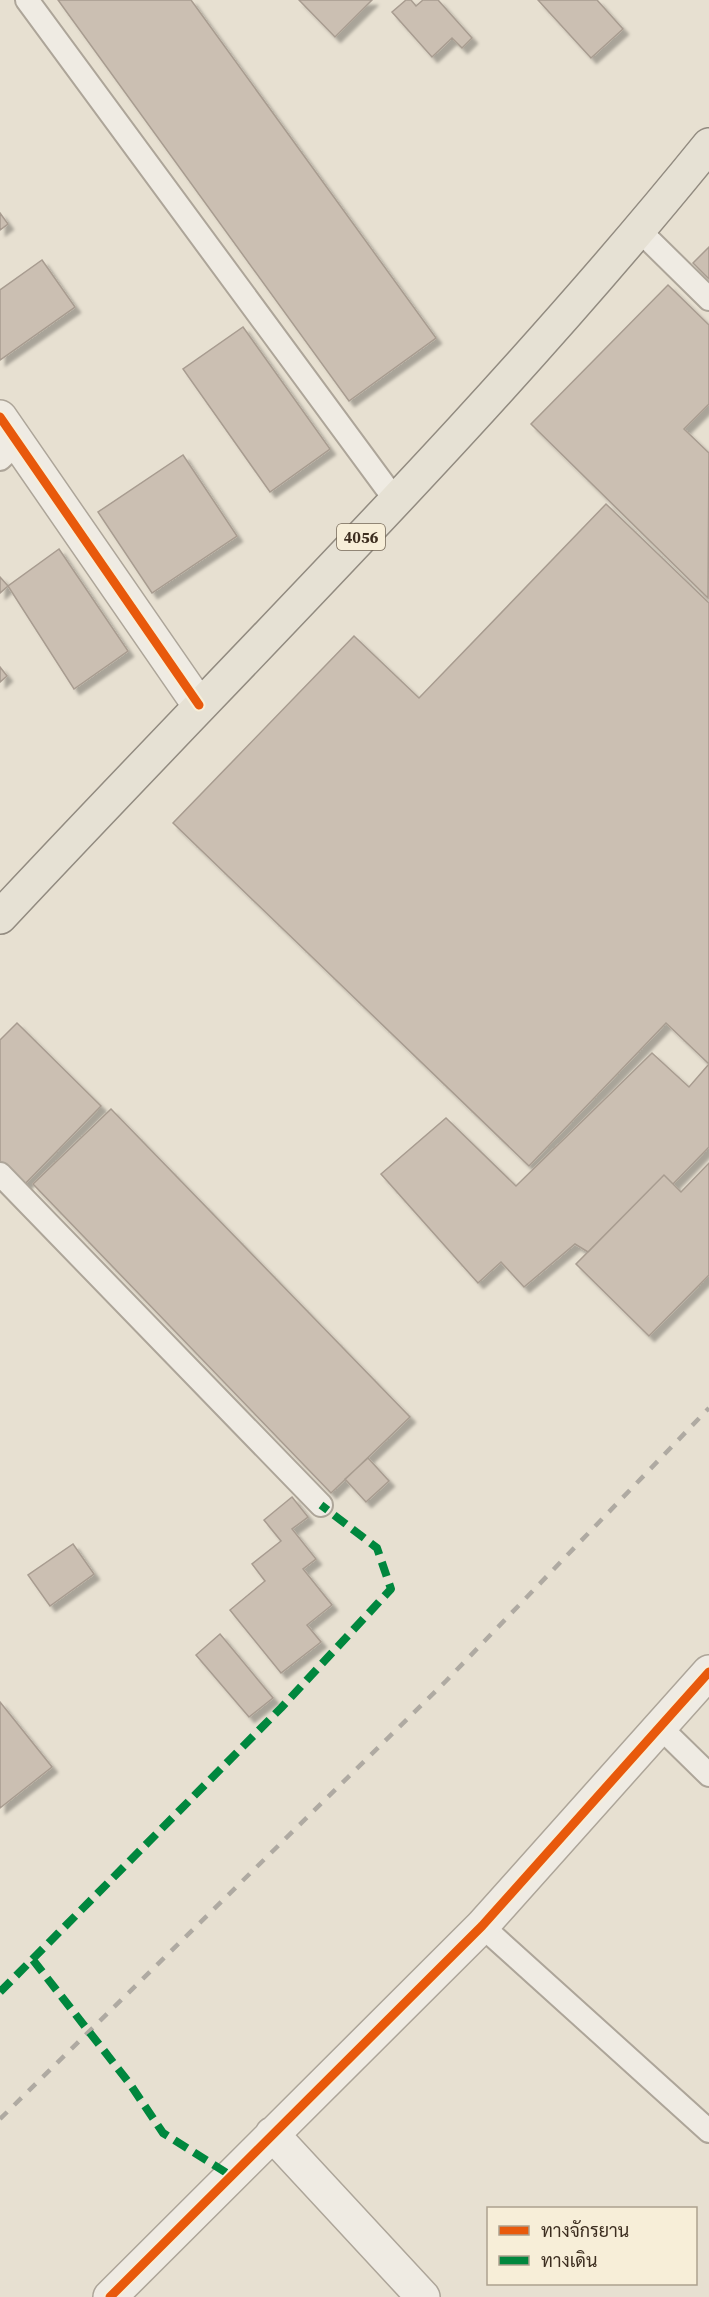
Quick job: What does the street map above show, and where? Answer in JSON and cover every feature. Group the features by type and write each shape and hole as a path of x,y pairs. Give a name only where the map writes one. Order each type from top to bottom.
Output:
{"main road":[{"name":"4056","path":"0,917 396,501 640,231 709,145"}],"street":[{"path":"6,439 200,705"},
{"path":"110,2297 482,1926 709,1672"},
{"path":"272,2134 423,2297"}],"lane":[{"path":"27,0 396,501"},
{"path":"640,231 709,299"},
{"path":"0,1174 321,1505"},
{"path":"659,1726 709,1775"},
{"path":"482,1926 709,2131"}],"building":[{"path":"58,0 191,0 436,338 349,401"},
{"path":"299,0 372,0 335,37"},
{"path":"406,0 411,0 416,6 423,0 438,0 472,38 462,48 452,38 432,57 392,12"},
{"path":"538,0 597,0 623,29 591,58"},
{"path":"0,213 8,224 0,230"},
{"path":"709,247 709,279 693,263"},
{"path":"42,260 75,307 0,360 0,290"},
{"path":"668,285 709,325 709,404 684,429 709,453 708,598 531,424"},
{"path":"243,327 330,449 270,492 183,369"},
{"path":"183,455 237,536 152,593 98,512"},
{"path":"606,504 709,603 709,1064 666,1023 529,1166 173,823 354,636 419,698"},
{"path":"59,549 128,651 74,689 8,586"},
{"path":"0,577 8,586 0,593"},
{"path":"0,667 7,676 0,682"},
{"path":"17,1023 101,1106 22,1187 0,1165 0,1040"},
{"path":"652,1053 689,1087 709,1064 709,1147 673,1184 664,1175 588,1252 575,1244 524,1287 501,1262 478,1283 381,1174 446,1118 516,1186"},
{"path":"111,1109 410,1417 331,1493 33,1184"},
{"path":"709,1163 709,1275 649,1336 576,1264 664,1175 681,1192"},
{"path":"368,1458 389,1481 366,1502 345,1479"},
{"path":"292,1497 308,1517 292,1529 316,1559 303,1569 332,1605 307,1625 321,1642 281,1673 230,1610 265,1581 252,1564 281,1541 264,1520"},
{"path":"73,1544 94,1574 50,1606 28,1575"},
{"path":"220,1634 273,1698 249,1717 196,1655"},
{"path":"0,1702 52,1767 0,1808"}],"railway":[{"path":"0,2119 446,1681 709,1408"}],"marked path":[{"path":"0,1992 281,1708 391,1589 377,1548 321,1505"},
{"path":"33,1960 130,2084 163,2133 230,2175"}],"cycle path":[{"path":"0,417 199,705"},
{"path":"110,2297 482,1926 709,1672"}]}
